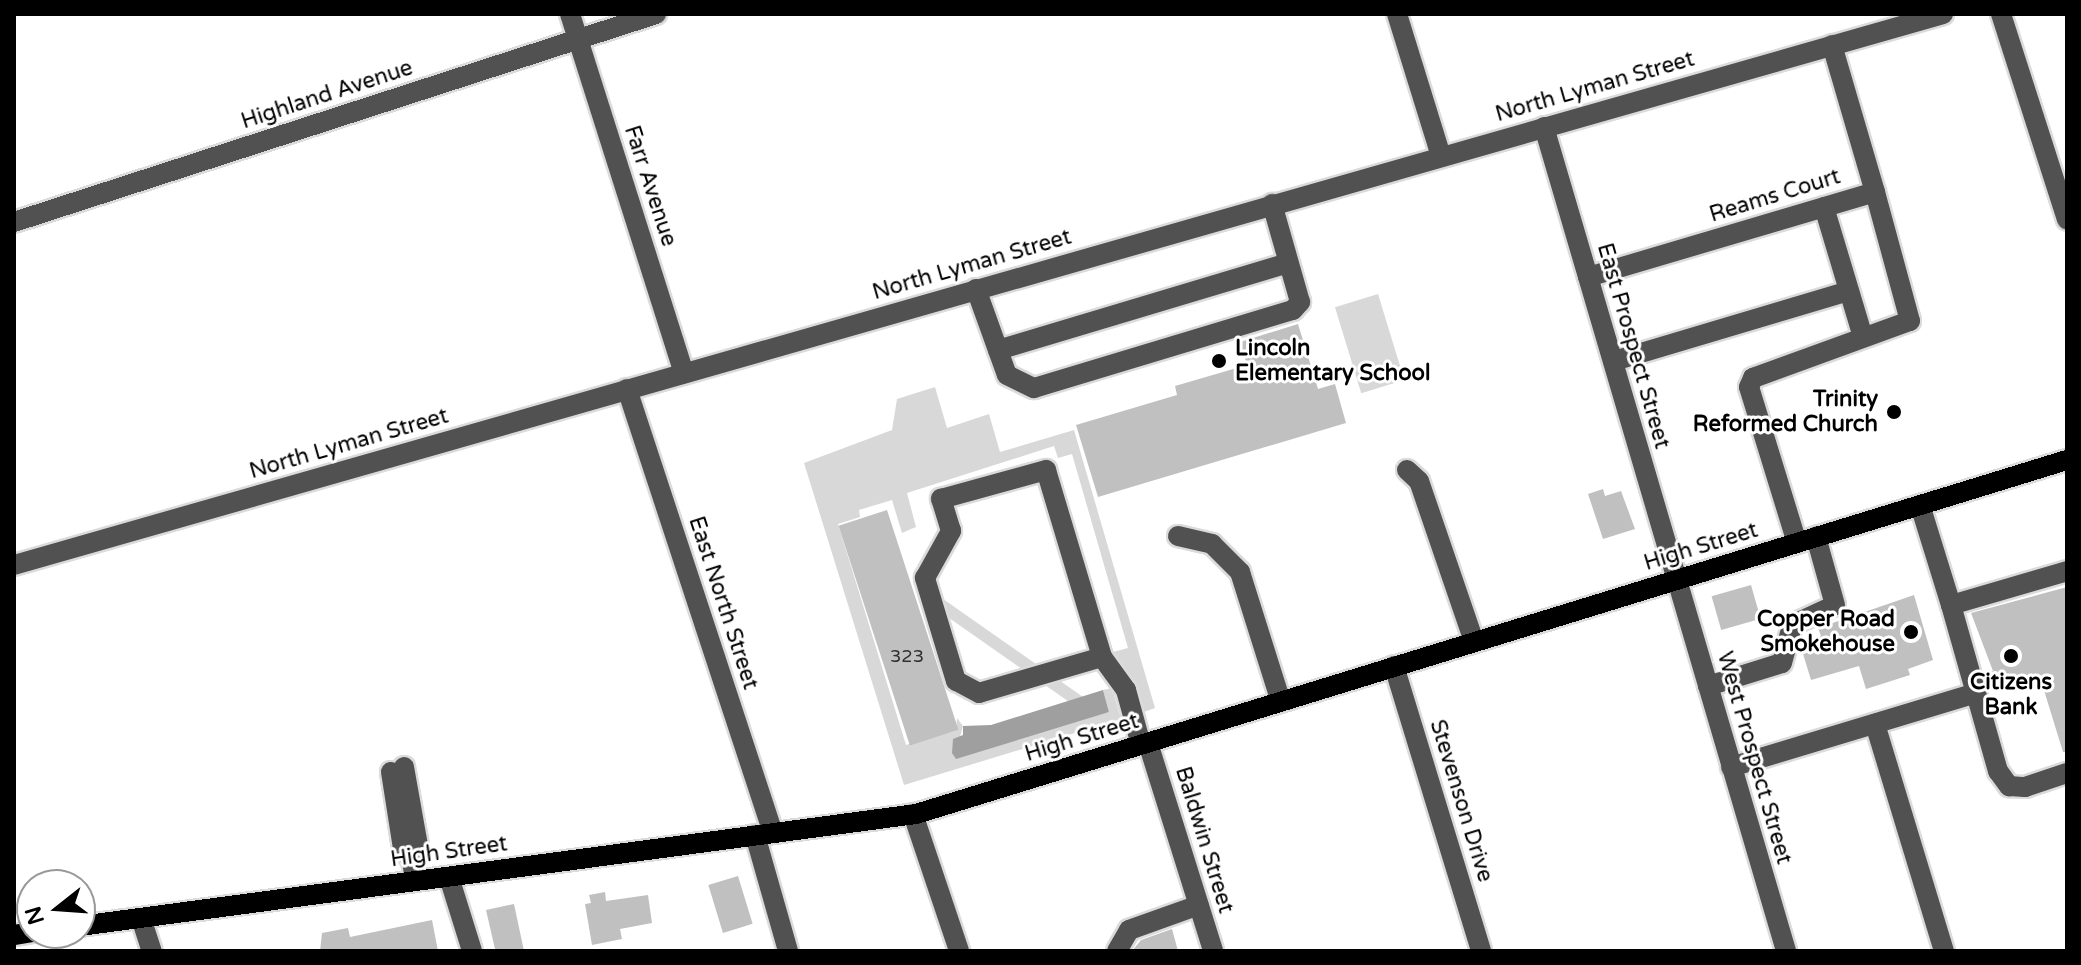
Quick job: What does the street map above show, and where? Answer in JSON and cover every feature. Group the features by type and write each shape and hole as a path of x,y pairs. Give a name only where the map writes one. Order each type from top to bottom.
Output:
{"main road":[{"name":"High Street","path":"96,924 913,814 2067,460"}],"street":[{"name":"Farr Avenue","path":"570,14 684,373"},
{"name":"Highland Avenue","path":"14,222 656,14"},
{"path":"1397,14 1441,156"},
{"name":"North Lyman Street","path":"14,565 1943,14"},
{"path":"2001,14 2067,220"},
{"name":"Reams Court","path":"1588,277 1875,192 1832,45"},
{"name":"East Prospect Street","path":"1544,127 1676,579"},
{"path":"1708,686 1782,663 1792,625 1835,605 1806,540 1749,387 1753,378 1910,321 1875,192"},
{"path":"976,289 1007,375 1034,388 1293,310 1300,302 1272,204"},
{"path":"1824,207 1863,337"},
{"path":"998,350 1288,263"},
{"path":"1614,361 1849,291"},
{"name":"East North Street","path":"627,389 764,834 788,951"},
{"name":"Baldwin Street","path":"1102,657 979,693 956,681 925,578 951,531 941,499 1046,470 1102,657 1126,690 1213,951"},
{"path":"1407,470 1419,481 1474,642"},
{"path":"1920,505 1998,771 2009,786 2025,787 2067,773"},
{"path":"1178,536 1212,544 1240,572 1281,702"},
{"path":"1951,605 2067,571"},
{"name":"West Prospect Street","path":"1676,579 1786,951"},
{"name":"Stevenson Drive","path":"1394,666 1481,951"},
{"path":"1731,767 1976,693"},
{"path":"1875,724 1944,951"},
{"path":"397,770 419,851 412,860 415,881"},
{"path":"913,814 959,951"},
{"path":"449,877 472,951"},
{"path":"1117,951 1129,930 1199,905"},
{"path":"141,918 152,951"}],"shaded area":[{"path":"1378,294 1404,380 1361,393 1335,307"},
{"path":"935,387 947,428 989,414 1000,452 1074,430 1155,708 1144,712 1113,652 1128,648 1072,454 1058,458 1054,446 907,493 916,527 902,533 892,500 859,510 860,517 838,524 906,745 956,730 957,718 963,726 960,737 1109,712 1103,690 1112,688 1121,719 904,785 804,463 892,430 897,399"},
{"path":"937,595 1123,725 1116,735 930,605"},
{"path":"1103,690 1109,712 956,759 952,753 953,739 963,735 963,726 991,725"}],"building":[{"path":"1298,324 1318,389 1335,384 1346,423 1098,497 1076,425 1177,395 1175,386 1247,365 1240,342"},
{"path":"1603,489 1605,496 1621,491 1635,529 1603,539 1588,494"},
{"path":"887,510 958,730 910,745 838,526"},
{"path":"1751,585 1761,619 1721,630 1712,596"},
{"path":"2067,587 2067,752 2063,752 2039,674 1988,690 1984,673 1993,671 1971,613"},
{"path":"1914,595 1933,660 1908,669 1910,675 1866,689 1859,666 1811,680 1800,644 1821,636 1818,628"},
{"path":"738,876 753,924 723,933 708,885"},
{"path":"605,892 606,901 648,895 652,923 620,929 622,939 592,945 585,904 591,903 589,895"},
{"path":"514,904 524,951 495,949 486,910"},
{"path":"432,920 438,951 320,951 322,933 348,928 350,937"},
{"path":"1172,929 1178,951 1132,951 1141,940"}],"place":[{"name":"Lincoln Elementary School","path":"1219,361"},
{"name":"Trinity Reformed Church","path":"1894,412"},
{"name":"Copper Road Smokehouse","path":"1911,632"},
{"name":"Citizens Bank","path":"2011,656"}]}
